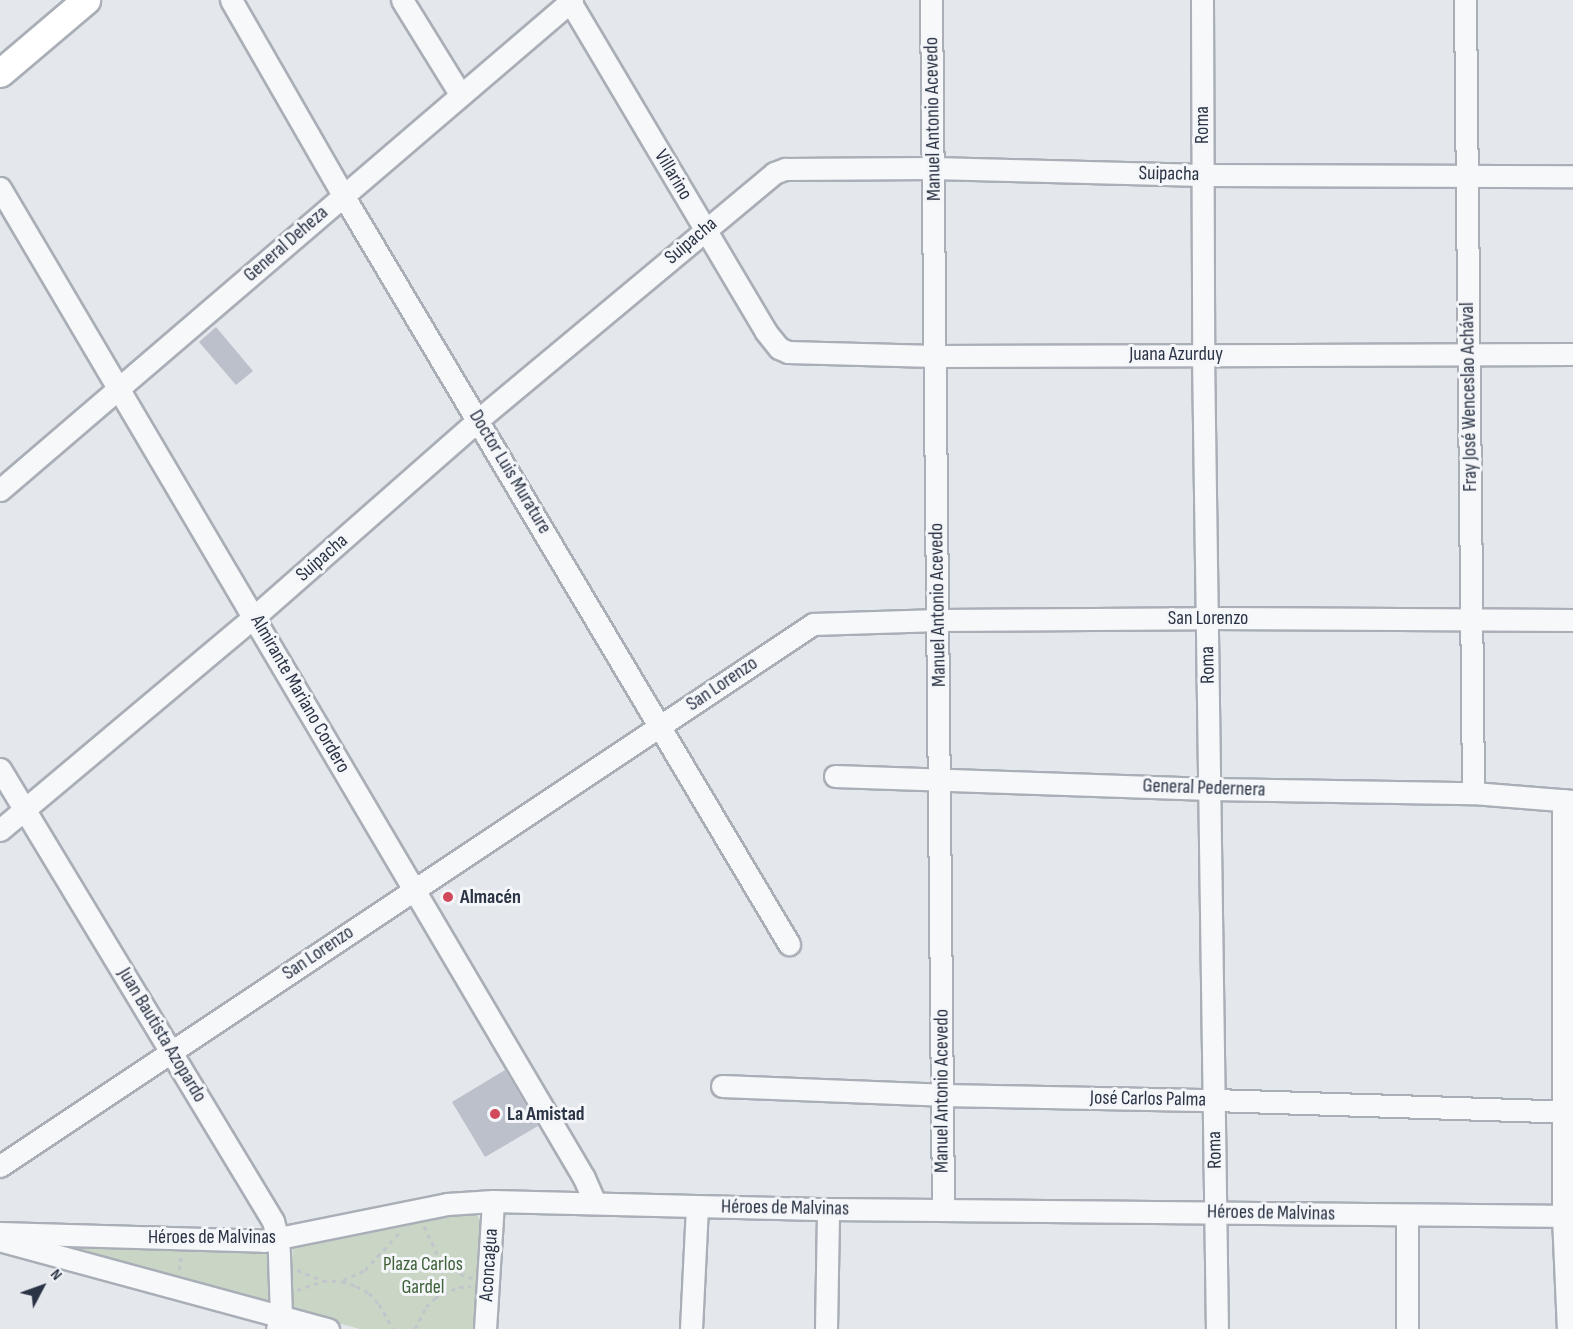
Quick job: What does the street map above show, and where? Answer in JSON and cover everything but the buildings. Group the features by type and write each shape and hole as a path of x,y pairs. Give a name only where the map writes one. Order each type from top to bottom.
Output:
{"main road":[{"path":"0,51 60,0"},
{"path":"0,73 86,0"}],"street":[{"name":"Doctor Luis Murature","path":"231,0 343,195 479,419 789,944"},
{"path":"402,0 460,94"},
{"name":"Manuel Antonio Acevedo","path":"931,0 944,1210"},
{"name":"Roma","path":"1202,0 1203,354 1217,1329"},
{"name":"Fray José Wenceslao Achával","path":"1465,0 1473,793"},
{"name":"General Deheza","path":"0,490 571,1"},
{"name":"Villarino","path":"571,1 766,332 779,348"},
{"name":"Suipacha","path":"0,830 254,617 479,419 763,179 785,169 933,168 1203,175 1573,176"},
{"name":"Almirante Mariano Cordero","path":"0,188 584,1178 595,1203"},
{"name":"Juana Azurduy","path":"779,348 796,352 934,356 1573,354"},
{"name":"San Lorenzo","path":"0,1166 813,624 939,620 1207,618 1573,620"},
{"name":"Juan Bautista Azopardo","path":"0,769 172,1050 273,1221 278,1240 279,1323"},
{"name":"General Pedernera","path":"835,776 1210,789 1473,793 1568,800"},
{"path":"1568,800 1568,1329"},
{"name":"José Carlos Palma","path":"722,1086 942,1095 1214,1100 1568,1112"},
{"name":"Héroes de Malvinas","path":"0,1233 278,1240 447,1204 493,1202 828,1209 1568,1216"},
{"name":"Aconcagua","path":"485,1329 493,1202"},
{"path":"691,1329 697,1206"},
{"path":"826,1329 828,1209"},
{"path":"1407,1215 1407,1329"},
{"path":"0,1240 279,1323 328,1329"}],"path":[{"path":"342,1281 365,1270 390,1245 413,1212 425,1229 439,1258 460,1274 488,1283"},
{"path":"182,1273 179,1261 183,1256 191,1255"},
{"path":"296,1270 323,1281"},
{"path":"296,1291 323,1281 342,1281 369,1293 387,1316 393,1329"},
{"path":"415,1329 426,1307 447,1291 488,1283"}],"green space":[{"name":"Plaza Carlos Gardel","path":"470,1212 478,1216 482,1224 476,1329 360,1329 296,1312 290,1306 293,1247"},
{"path":"77,1246 265,1252 270,1258 273,1298 268,1305 77,1250"}],"place":[{"name":"Almacén","path":"448,897"},
{"name":"La Amistad","path":"495,1114"}]}
